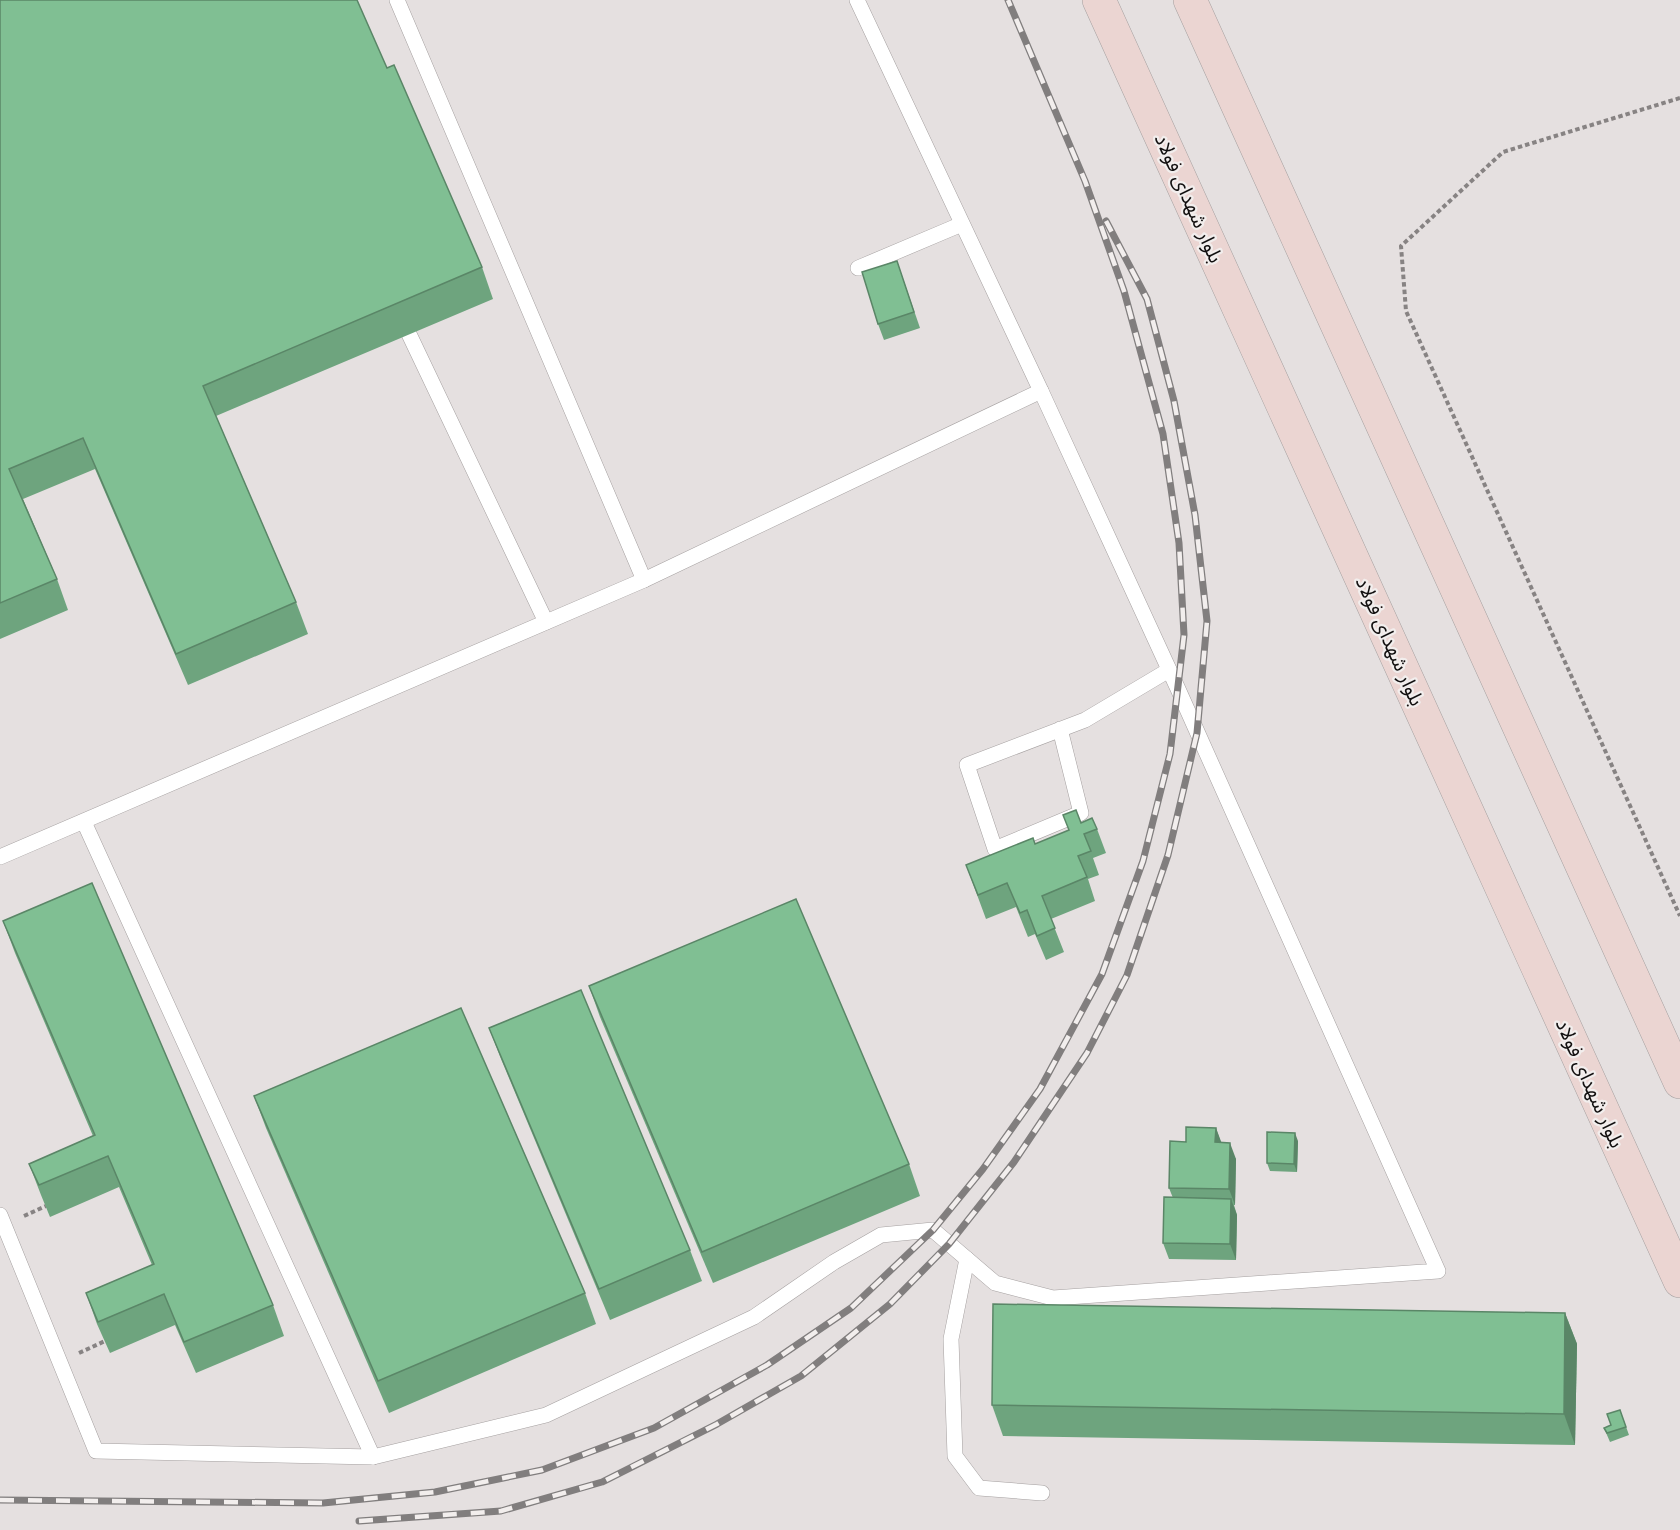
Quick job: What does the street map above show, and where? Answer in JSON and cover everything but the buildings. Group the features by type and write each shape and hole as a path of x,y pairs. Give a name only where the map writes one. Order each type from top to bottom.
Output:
{"street":[{"name":"بلوار شهدای فولاد","path":"1099,0 1680,1281"},
{"path":"1190,0 1680,1082"}],"lane":[{"path":"397,0 644,580"},
{"path":"0,1215 96,1451 373,1457 546,1415 754,1317 834,1262 881,1235 933,1230 995,1282 1053,1298 1438,1270 1169,670 857,0"},
{"path":"858,268 962,224"},
{"path":"409,334 546,622"},
{"path":"0,857 644,580 1041,391"},
{"path":"1060,729 1081,813 995,849 967,765 1060,729 1085,720 1169,670"},
{"path":"84,822 373,1457"},
{"path":"967,1259 951,1339 955,1456 978,1488 1042,1492"}],"path":[{"path":"1680,98 1503,152 1401,246 1406,311 1680,916"}],"railway":[{"path":"0,1500 323,1503 435,1492 542,1470 654,1428 767,1365 851,1308 933,1230 983,1169 1040,1089 1102,974 1143,861 1170,754 1184,635 1179,543 1163,434 1124,291 1085,181 1008,0"},
{"path":"359,1521 501,1511 602,1482 717,1424 801,1376 890,1304 949,1244 1014,1162 1087,1053 1127,975 1168,855 1197,733 1207,621 1195,515 1174,401 1147,299 1106,221"}]}
